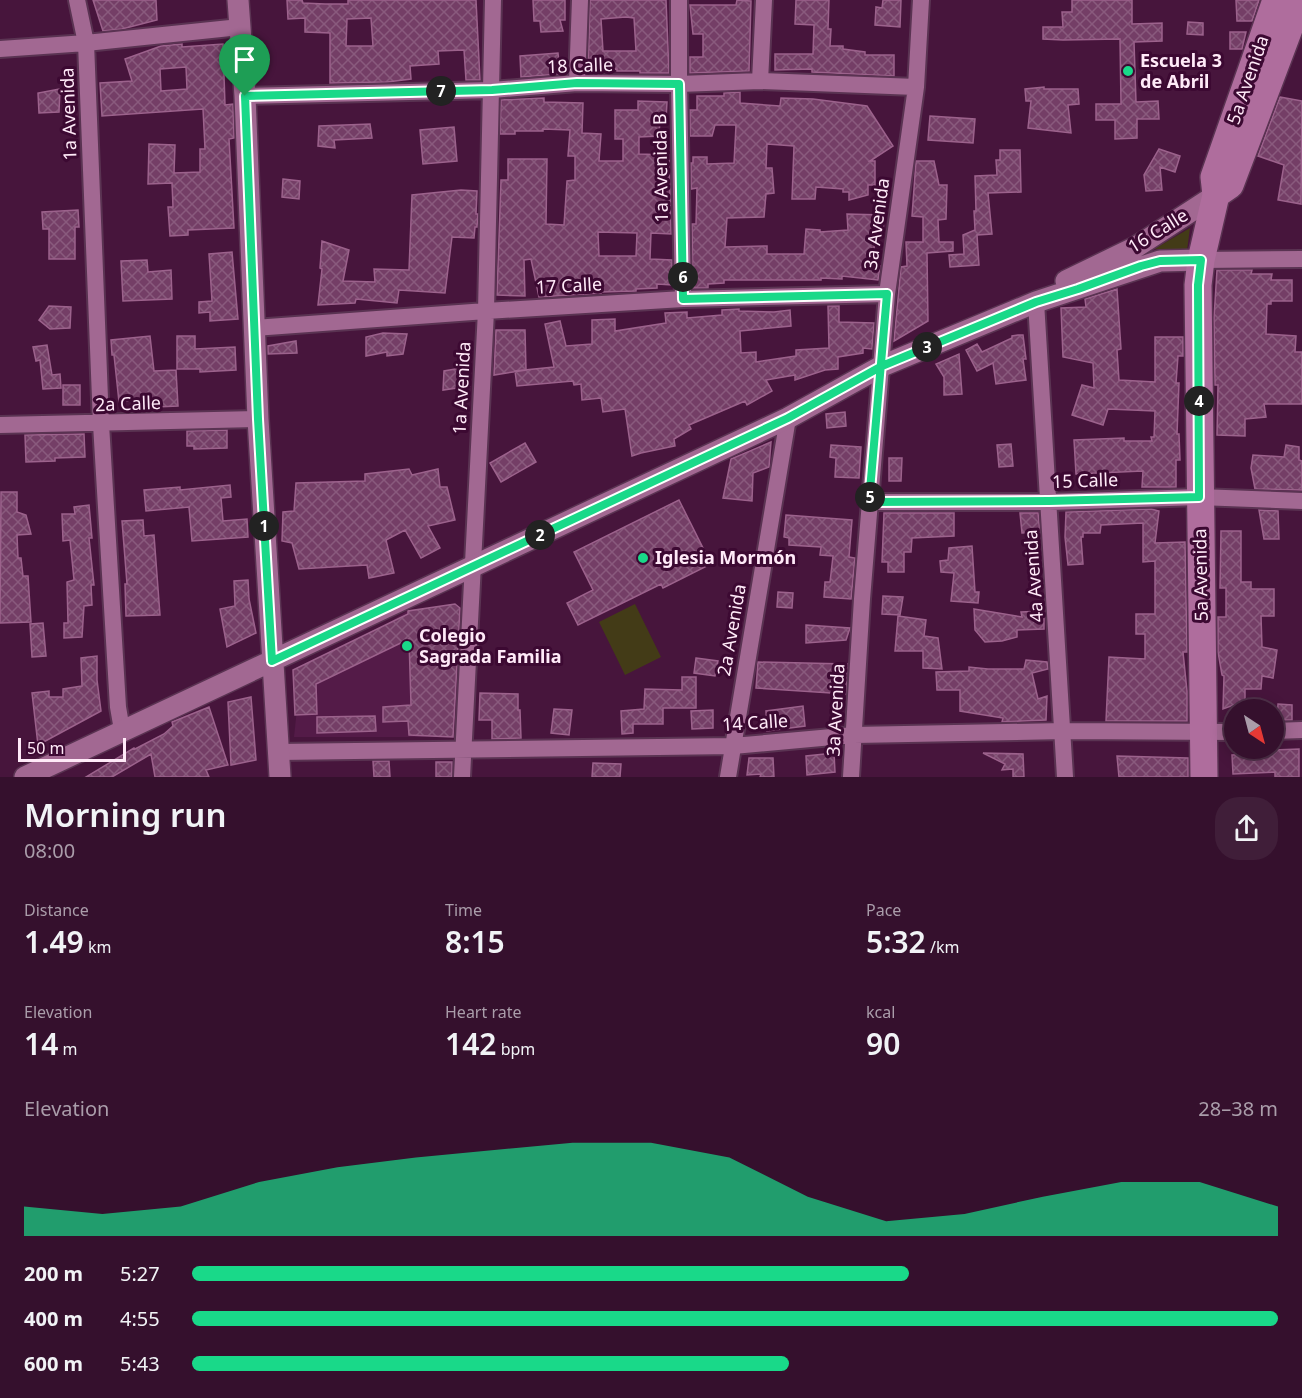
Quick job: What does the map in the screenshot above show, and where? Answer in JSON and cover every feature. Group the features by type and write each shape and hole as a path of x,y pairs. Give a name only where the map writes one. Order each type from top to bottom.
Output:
{"main road":[{"name":"5a Avenida","path":"1204,777 1198,285 1201,260 1216,195 1214,177 1276,0"},
{"name":"5a Avenida","path":"1216,195 1230,185 1300,0"}],"street":[{"name":"1a Avenida","path":"77,0 86,44 101,424 118,707 122,730"},
{"path":"238,0 245,96 258,419 280,777"},
{"name":"1a Avenida","path":"462,777 486,311 493,0"},
{"path":"577,83 580,0"},
{"name":"1a Avenida B","path":"679,0 683,299"},
{"path":"760,81 764,0"},
{"name":"3a Avenida","path":"851,777 869,502 887,294 916,87 921,0"},
{"path":"0,49 86,44 240,27"},
{"name":"18 Calle","path":"245,96 492,90 577,83 679,84 760,81 916,87"},
{"name":"16 Calle","path":"1036,302 1070,279 1136,247 1216,195"},
{"name":"16 Calle","path":"33,775 122,730 788,418 882,366 1036,302 1160,261 1302,259"},
{"name":"17 Calle","path":"254,328 683,299 887,294"},
{"name":"4a Avenida","path":"1036,302 1064,731 1065,777"},
{"name":"2a Avenida","path":"728,777 788,418"},
{"name":"2a Calle","path":"0,425 258,419"},
{"name":"15 Calle","path":"869,502 1199,497 1302,501"},
{"path":"1284,731 1302,730"},
{"name":"14 Calle","path":"279,752 733,746 854,735 1064,731 1224,732"}],"shaded area":[{"path":"1190,228 1187,251 1154,249"},
{"name":"Colegio Sagrada Familia","path":"455,604 465,612 453,737 294,737 300,680 407,611"},
{"path":"635,604 661,657 625,675 599,622"}],"building":[{"path":"93,0 156,0 157,20 122,29 103,31"},
{"path":"287,0 302,0 303,3 348,4 348,0 476,0 480,80 466,80 464,50 438,51 439,64 410,66 411,79 387,82 330,83 330,33 305,32 305,18 288,19","holes":["371,18 373,46 346,46 347,19"]},
{"path":"533,0 565,0 565,20 560,20 563,31 541,32 540,21 534,21"},
{"path":"590,0 666,0 669,73 640,73 640,71 617,71 617,69 588,70","holes":["634,18 636,51 603,51 601,19"]},
{"path":"737,0 751,1 749,71 690,73 690,57 703,57 703,34 693,34 690,5 736,5"},
{"path":"796,0 829,0 830,46 843,46 843,49 865,52 865,55 894,55 894,76 812,72 812,69 775,70 775,54 813,54 814,25 795,24"},
{"path":"883,0 901,0 900,27 875,25 876,7 882,8"},
{"name":"Escuela 3 de Abril","path":"1072,0 1132,0 1132,24 1162,23 1162,41 1134,42 1136,102 1158,101 1159,119 1137,119 1137,138 1115,139 1115,120 1096,120 1096,104 1121,104 1120,39 1043,39 1043,27 1063,27 1062,12 1072,12"},
{"name":"Escuela 3 de Abril","path":"1236,0 1259,0 1252,21 1237,21"},
{"path":"1188,22 1203,23 1203,35 1187,34"},
{"path":"1230,32 1246,32 1242,49 1230,49"},
{"path":"223,44 225,105 233,104 234,138 229,139 234,228 188,230 188,235 170,236 168,207 173,207 172,183 148,184 149,144 175,145 174,173 200,172 200,149 205,149 203,109 102,116 100,83 132,81 125,59 161,46","holes":["186,67 187,89 161,91 160,69"]},
{"path":"558,53 560,74 521,77 520,56"},
{"path":"1044,87 1044,89 1078,89 1079,104 1068,105 1071,133 1028,128 1031,101 1026,101 1025,89"},
{"path":"60,89 59,112 39,113 38,93"},
{"path":"740,92 740,103 780,106 781,98 813,99 867,106 893,146 870,161 875,161 875,185 868,185 868,195 849,200 849,192 843,192 843,189 816,187 815,199 792,199 794,146 767,144 766,168 772,168 774,193 766,194 764,217 727,218 725,247 767,246 767,254 804,254 806,229 820,230 820,232 848,230 847,214 884,215 883,235 875,234 873,265 880,266 878,280 842,276 842,279 821,278 821,280 724,280 724,283 708,284 708,288 693,288 692,224 696,224 697,188 691,189 691,163 693,163 693,157 707,157 707,164 734,163 736,125 715,125 712,136 690,136 690,110 697,110 697,96 724,96 724,93"},
{"path":"1280,97 1302,101 1301,204 1278,200 1284,165 1258,156"},
{"path":"544,98 544,102 583,103 582,133 601,134 599,161 623,161 623,139 615,139 615,110 638,110 638,101 667,102 666,119 660,119 659,136 639,137 639,154 669,155 671,234 651,233 650,259 672,260 672,285 657,284 657,288 636,289 636,291 539,297 531,259 524,260 525,296 497,295 501,180 508,180 508,159 547,159 546,224 564,225 567,181 575,180 575,156 568,156 570,130 543,129 543,131 515,131 515,134 500,134 501,100","holes":["598,232 637,233 636,256 599,256"]},
{"path":"930,116 975,119 973,143 928,140"},
{"path":"370,124 372,138 334,140 335,148 318,146 319,126"},
{"path":"454,127 457,161 423,164 420,130"},
{"path":"1159,149 1180,156 1175,172 1160,167 1162,190 1146,191 1144,175"},
{"path":"1000,150 1020,150 1021,192 988,193 992,234 977,235 979,265 950,267 949,255 964,254 963,235 975,230 975,176 997,175 996,160 1000,160"},
{"path":"916,161 934,161 939,185 947,185 946,219 938,220 939,242 953,242 953,251 927,253 928,321 894,341 901,267 907,266 906,242 923,242 923,217 912,216"},
{"path":"283,179 300,181 299,199 282,197"},
{"path":"461,190 477,191 477,227 475,227 474,238 452,237 445,293 399,290 397,303 356,299 355,303 318,305 322,241 349,250 343,281 375,282 374,269 409,270 412,195"},
{"path":"78,210 79,227 75,227 75,259 49,259 49,229 43,229 42,212"},
{"path":"232,252 238,319 210,321 210,312 199,313 199,302 212,301 209,254"},
{"path":"147,260 148,272 171,270 172,299 123,301 121,261"},
{"path":"1217,270 1252,270 1251,274 1272,274 1271,280 1292,280 1292,301 1271,301 1271,304 1267,304 1266,334 1296,336 1295,352 1302,352 1302,404 1264,404 1266,417 1245,419 1245,436 1217,435 1218,385 1215,385 1214,318"},
{"path":"1117,289 1121,349 1117,350 1119,380 1155,382 1155,337 1183,337 1183,356 1178,356 1176,383 1179,383 1177,434 1179,434 1180,460 1176,460 1176,487 1142,487 1143,471 1076,474 1074,440 1124,438 1124,441 1152,441 1151,437 1154,437 1155,411 1108,409 1103,425 1072,415 1082,385 1094,388 1093,363 1063,357 1061,308 1086,307 1085,299"},
{"path":"49,306 71,307 70,328 50,329 39,320"},
{"path":"828,306 839,306 839,322 874,323 872,349 863,348 863,353 838,357 838,369 825,370 795,380 795,375 766,380 772,391 747,405 745,401 689,425 691,429 674,439 675,446 632,456 625,409 603,412 601,398 582,400 581,384 574,385 573,381 517,386 515,371 554,367 545,324 560,321 566,346 592,344 592,320 615,319 615,331 666,323 665,313 687,312 687,318 722,315 722,310 774,312 790,310 791,326 740,331 741,353 756,352 756,362 796,356 796,350 829,348"},
{"path":"496,330 525,330 526,370 494,375"},
{"path":"383,333 407,334 403,354 387,356 387,352 366,356 366,337"},
{"path":"1018,335 1023,335 1026,380 996,384 993,363 977,371 966,350 977,344 982,352"},
{"path":"150,336 154,371 176,370 178,406 156,407 155,398 119,402 111,340"},
{"path":"177,336 195,336 195,349 235,347 236,370 200,372 200,369 177,369"},
{"path":"296,341 297,353 268,354 268,346"},
{"path":"47,345 52,375 60,374 61,388 43,389 40,360 36,361 33,347"},
{"path":"959,354 962,394 944,395 944,377 936,364"},
{"path":"467,367 470,386 443,390 444,371"},
{"path":"63,385 80,385 80,405 63,405"},
{"path":"845,412 846,426 827,428 826,414"},
{"path":"227,430 227,448 194,449 194,446 187,446 187,431"},
{"path":"84,434 85,457 26,462 25,435"},
{"path":"771,442 769,467 753,473 752,501 723,498 731,459"},
{"path":"525,443 536,462 501,482 490,463"},
{"path":"1011,444 1013,466 999,467 997,445"},
{"path":"831,445 861,447 859,478 835,477 836,458 830,457"},
{"path":"1286,445 1299,447 1299,460 1302,461 1302,490 1255,489 1251,468 1253,455 1284,457"},
{"path":"889,458 902,458 901,481 889,481"},
{"path":"409,469 412,475 438,469 440,487 447,487 455,520 428,526 440,548 421,558 405,530 386,540 394,573 369,578 367,565 299,569 292,543 282,541 283,512 294,511 296,483 365,481 365,474"},
{"path":"230,485 231,497 221,498 223,521 247,519 248,537 192,541 189,507 146,511 144,490 180,487 180,490"},
{"path":"1,492 17,492 17,512 26,515 31,534 17,535 18,558 21,558 23,576 28,576 31,622 0,623"},
{"name":"Iglesia Mormón","path":"679,500 711,564 663,588 661,584 578,625 567,603 593,590 574,552"},
{"path":"89,505 92,538 89,538 94,585 91,585 92,605 84,606 82,637 64,638 64,623 68,623 67,582 74,580 70,540 63,541 62,514 75,514 74,507"},
{"path":"1151,509 1159,511 1155,543 1185,542 1187,652 1183,652 1187,721 1106,721 1109,657 1145,659 1145,634 1136,634 1136,614 1155,614 1155,561 1143,562 1143,523 1101,525 1100,533 1083,533 1081,537 1083,564 1068,565 1065,537 1066,512"},
{"path":"1259,510 1278,511 1279,539 1264,539"},
{"path":"884,513 954,513 954,536 912,538 911,552 904,552 904,572 888,572 888,562 882,562"},
{"path":"1020,513 1038,513 1040,532 1022,533"},
{"path":"786,515 852,520 849,557 855,558 851,599 824,597 825,582 830,582 833,556 820,555 821,547 789,545 789,538 784,537"},
{"path":"143,520 144,536 154,535 160,615 126,616 125,584 127,584 122,521"},
{"path":"1221,531 1241,531 1241,582 1251,582 1251,589 1274,589 1274,616 1261,616 1262,647 1277,650 1273,678 1262,676 1261,689 1245,689 1245,699 1224,699 1223,709 1224,676 1218,652 1218,617 1226,617 1226,588 1220,588"},
{"path":"972,546 975,592 979,592 978,603 951,601 954,573 941,572 940,561 948,560 949,548"},
{"path":"248,580 249,599 256,633 227,647 220,609 235,606 234,581"},
{"path":"778,592 793,593 792,608 777,607"},
{"path":"883,596 903,597 900,615 882,614"},
{"path":"455,604 460,608 453,737 409,735 408,721 383,722 383,707 411,705 409,639 316,684 317,714 295,715 293,670 408,614 408,611"},
{"path":"974,609 1022,617 1021,612 1044,611 1044,629 1017,630 1017,637 985,642 975,630"},
{"path":"898,616 926,620 924,636 938,638 942,669 923,668 923,651 895,651"},
{"path":"43,623 46,656 32,657 30,624"},
{"path":"806,625 850,628 846,640 806,643"},
{"path":"97,656 101,711 38,745 32,693 49,691 49,697 63,697 63,689 82,686 81,658"},
{"path":"696,658 718,661 715,676 694,673"},
{"path":"1026,660 1047,662 1048,669 1032,673 1038,699 1047,696 1046,720 1002,722 1003,718 960,711 960,690 937,690 936,672 969,671 969,667 1024,669"},
{"path":"758,662 847,664 846,694 756,688"},
{"path":"682,677 696,677 696,708 663,708 663,724 633,724 633,733 622,734 621,711 644,709 645,689 682,690"},
{"path":"480,693 518,694 521,738 492,739 492,720 479,720"},
{"path":"251,697 256,760 231,765 228,702"},
{"path":"1284,704 1292,705 1292,720 1284,720"},
{"path":"803,706 805,726 767,731 766,711"},
{"path":"209,707 228,765 206,770 209,777 155,777 151,754 112,777 86,777 134,748 164,734 173,726 172,722"},
{"path":"554,709 572,710 569,735 551,733"},
{"path":"713,710 713,728 692,729 691,711"},
{"path":"375,716 376,731 317,733 317,717"},
{"path":"1299,749 1299,777 1275,777 1275,772 1233,774 1232,759 1284,759 1284,750"},
{"path":"834,753 835,772 807,775 806,756"},
{"path":"983,753 1023,754 1024,777 1013,777 1013,769 1002,770 1005,764"},
{"path":"1117,756 1188,758 1188,777 1119,777"},
{"path":"749,758 773,758 774,777 760,777 761,774 747,775"},
{"path":"373,761 389,761 390,777 374,777"},
{"path":"436,762 452,762 452,777 436,777"},
{"path":"593,763 621,764 620,777 592,777"}],"place":[{"name":"Escuela 3 de Abril","path":"1128,71"},
{"name":"Iglesia Mormón","path":"643,558"},
{"name":"Colegio Sagrada Familia","path":"407,646"}],"route":[{"path":"245,96 258,419 272,661 788,418 882,366 1036,302 1160,261 1201,260 1198,285 1199,497 869,502 882,366 887,294 683,299 679,84 577,83 492,90 245,96"}]}
